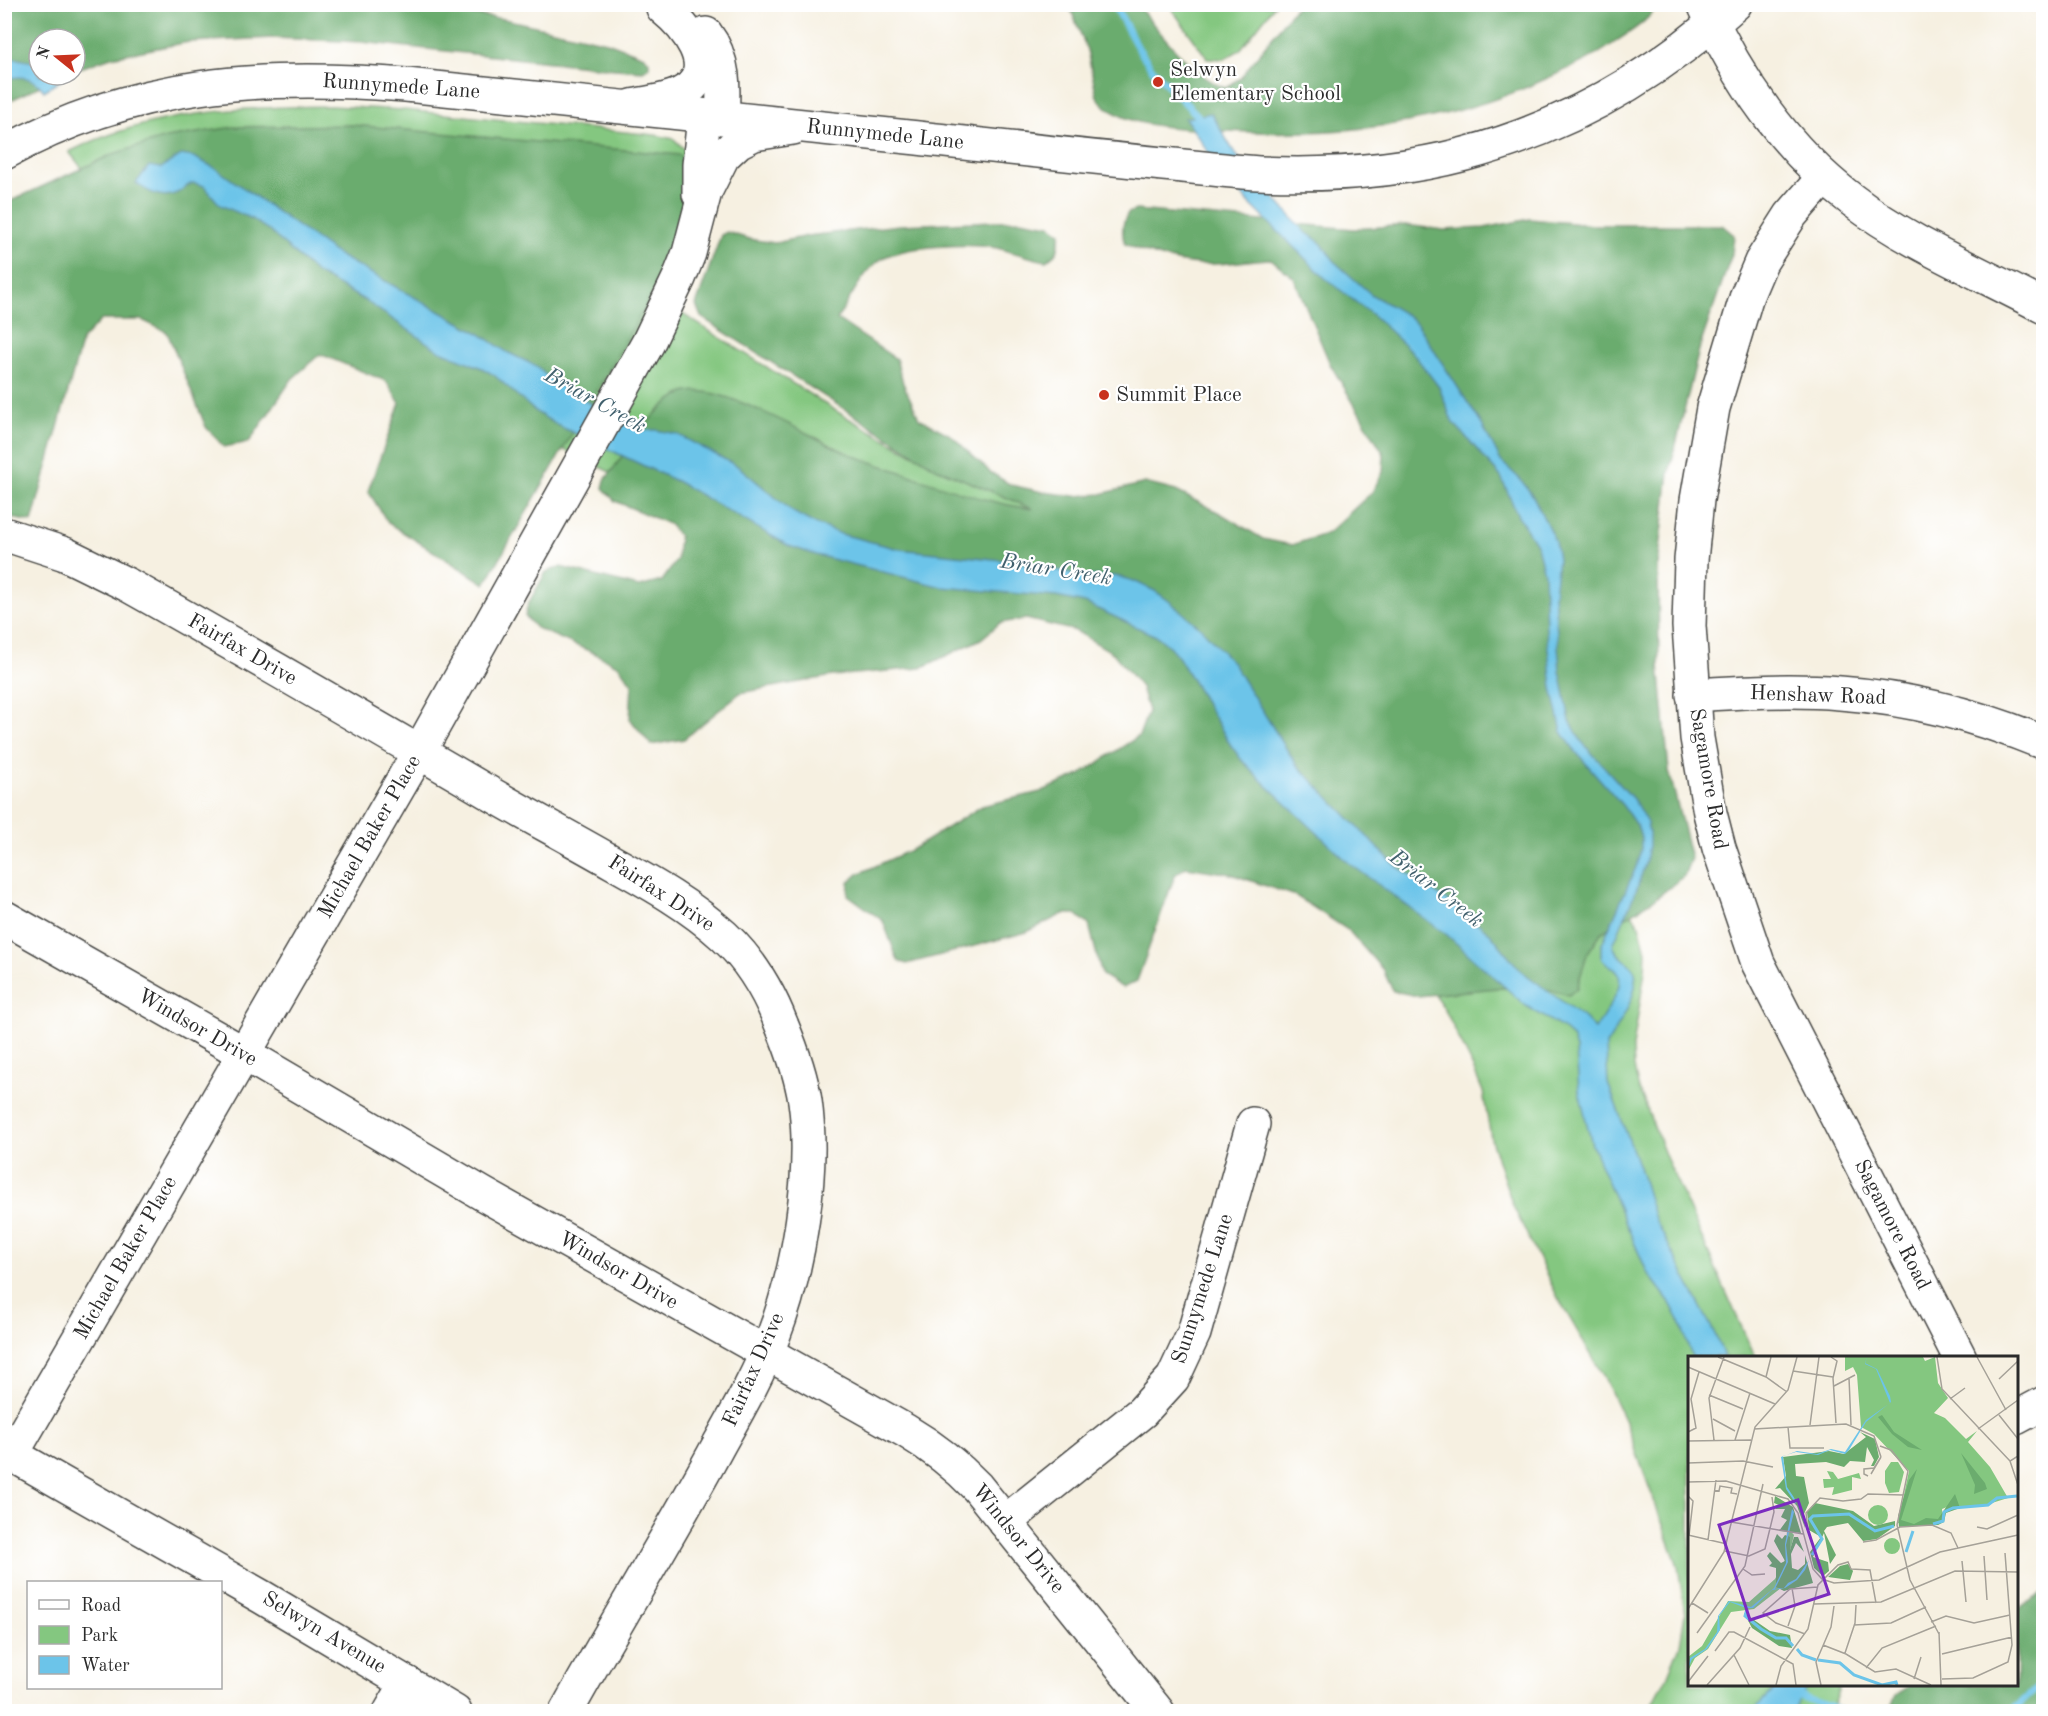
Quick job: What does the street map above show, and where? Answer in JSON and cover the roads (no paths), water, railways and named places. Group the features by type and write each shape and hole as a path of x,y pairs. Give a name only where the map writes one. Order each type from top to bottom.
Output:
{"street":[{"path":"626,107 680,95 692,86 698,74 701,62 694,43 682,26 659,6"},
{"path":"659,6 692,22 706,34 714,44 724,86 699,165 700,208"},
{"path":"1717,11 1729,56 1768,115 1824,177 1853,201 1899,230 2043,306"},
{"name":"Runnymede Lane","path":"4,153 55,127 97,111 165,93 230,83 290,80 363,82 626,107 1088,157 1258,172 1321,172 1389,167 1465,154 1569,117 1596,104 1690,44 1717,11"},
{"path":"700,208 712,177 721,159 730,148 754,134 804,127"},
{"name":"Sagamore Road","path":"1824,177 1791,215 1761,262 1739,321 1713,408 1700,478 1691,560 1689,626 1697,738 1712,823 1726,872 1758,963 1959,1356"},
{"name":"Michael Baker Place","path":"8,1452 244,1054 579,469 648,343 679,278 689,253 700,208"},
{"name":"Fairfax Drive","path":"4,534 65,554 120,581 658,888 690,909 741,953 768,994 791,1048 800,1078 807,1116 808,1148 804,1201 796,1254 782,1310 766,1354 688,1502 619,1617 566,1712"},
{"name":"Henshaw Road","path":"1693,695 1798,691 1894,699 1981,720 2043,743"},
{"name":"Windsor Drive","path":"4,917 453,1177 937,1450 977,1487 1158,1712"},
{"name":"Sunnymede Lane","path":"1005,1522 1142,1412 1173,1378 1194,1333 1252,1124"},
{"path":"2018,1417 2043,1403"},
{"name":"Selwyn Avenue","path":"8,1452 255,1593 455,1712"},
{"path":"390,1712 407,1683"}],"water":[{"path":"13,58 27,61 27,78 5,79 5,60"},
{"name":"Briar Creek","path":"1211,113 1234,152 1304,231 1321,243 1336,263 1372,295 1407,315 1417,324 1481,423 1501,461 1521,480 1533,496 1555,541 1558,559 1554,595 1560,671 1570,721 1582,742 1634,800 1647,823 1649,832 1646,861 1613,945 1617,953 1632,967 1636,978 1632,998 1606,1045 1608,1083 1639,1167 1655,1219 1717,1338 1724,1356 1692,1356 1680,1322 1669,1301 1647,1272 1592,1145 1579,1092 1576,1049 1572,1037 1561,1027 1526,1006 1447,935 1349,863 1260,779 1230,744 1179,658 1158,637 1085,603 1056,597 942,587 789,546 678,482 557,425 536,412 494,375 438,350 364,300 316,273 267,229 250,218 220,205 204,186 193,183 177,193 166,196 150,192 136,183 149,166 161,168 181,155 194,157 215,168 340,256 479,333 507,352 536,366 551,380 628,426 641,430 677,434 739,467 793,512 813,523 841,534 899,549 1012,561 1086,576 1116,576 1155,591 1202,629 1232,662 1296,764 1394,864 1490,933 1520,970 1583,1017 1595,1029 1616,994 1620,979 1618,973 1601,957 1601,946 1636,867 1641,849 1641,838 1638,828 1623,806 1576,752 1562,732 1552,688 1546,629 1544,573 1537,546 1518,516 1501,477 1452,421 1439,387 1412,352 1375,317 1325,278 1246,200 1215,162 1185,118"},
{"path":"1778,1686 1806,1686 1793,1711 1753,1711"}],"waterway":[{"path":"1114,4 1153,70 1198,116"},
{"path":"2011,1712 2044,1682"},
{"path":"1794,1694 1842,1712"}],"place":[{"name":"Selwyn Elementary School","path":"1158,82"},
{"name":"Summit Place","path":"1104,395"}]}
